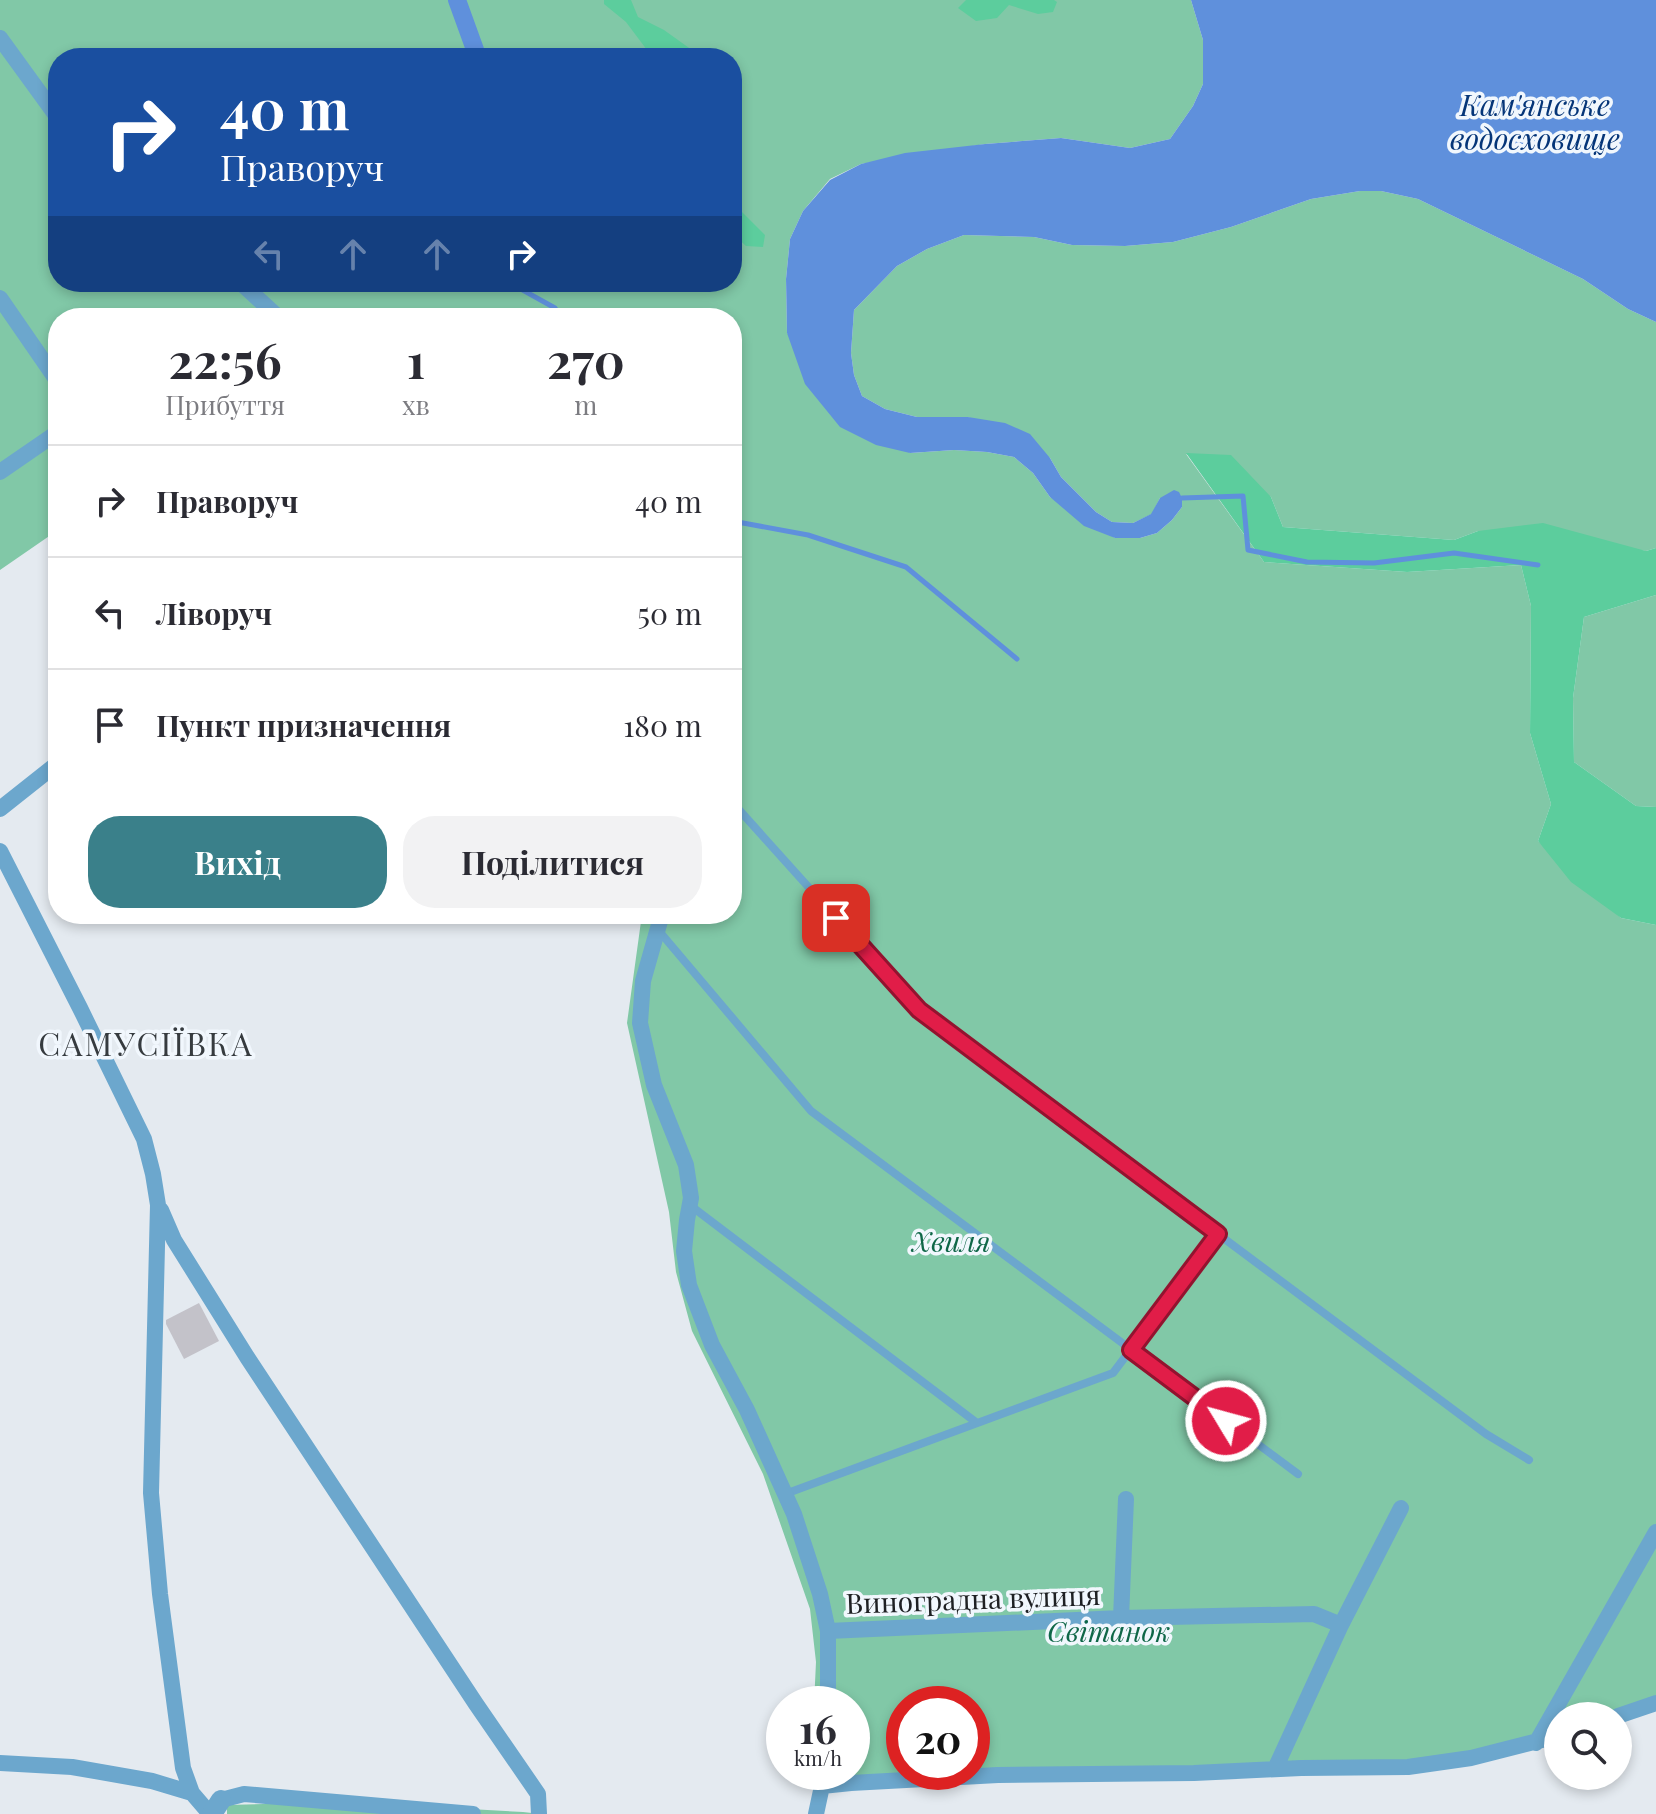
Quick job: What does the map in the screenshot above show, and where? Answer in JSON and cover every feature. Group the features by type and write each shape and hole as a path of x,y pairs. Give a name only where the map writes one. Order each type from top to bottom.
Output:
{"street":[{"path":"0,38 48,104"},
{"path":"251,292 268,308"},
{"path":"0,298 48,368"},
{"path":"2,465 48,438"},
{"path":"0,809 48,771"},
{"path":"0,851 144,1139 153,1174 158,1205 151,1493 160,1594 183,1768 192,1793"},
{"path":"659,924 643,981 640,1023 654,1085 686,1165 691,1198 684,1251 689,1285 712,1345 747,1410 794,1514 820,1594 828,1631 828,1686"},
{"path":"158,1205 174,1240 247,1357 538,1794 539,1814"},
{"name":"Виноградна вулиця","path":"1121,1618 1126,1499"},
{"path":"1275,1769 1341,1625 1401,1508"},
{"path":"1536,1743 1656,1532"},
{"name":"Виноградна вулиця","path":"828,1631 1121,1618 1314,1614 1341,1625"},
{"path":"1632,1711 1656,1703"},
{"path":"870,1782 998,1775 1408,1767 1471,1758 1544,1740"},
{"path":"0,1763 72,1767 152,1781 192,1793 214,1809 244,1794 342,1808 473,1814"},
{"path":"816,1814 821,1790"}],"lane":[{"path":"742,813 919,1010 1486,1434 1529,1460"},
{"path":"662,924 811,1111 1298,1474"},
{"path":"690,1205 977,1423"},
{"path":"785,1494 1113,1373 1218,1234"}],"green space":[{"path":"0,0 1191,0 1203,40 1203,84 1193,106 1170,139 1130,148 1061,138 985,144 861,164 830,179 803,211 790,239 786,279 787,333 910,453 954,450 1014,457 1033,473 1050,497 1115,538 1140,538 1157,533 1182,507 1160,498 1152,514 1133,523 1112,522 1096,512 1061,477 1050,458 968,417 917,417 885,409 862,396 854,375 851,353 854,310 897,266 927,249 964,235 1034,237 1072,245 1125,246 1173,242 1231,227 1311,199 1381,191 1418,199 1583,279 1628,309 1656,322 1656,548 1646,551 1478,531 1454,540 1283,527 1271,497 1186,454 1264,562 1407,572 1521,565 1531,606 1530,733 1551,804 1538,841 1621,918 1656,925 1656,1702 1632,1711 1632,1702 1544,1702 1544,1743 1410,1771 990,1781 990,1686 886,1686 886,1783 870,1784 870,1686 815,1686 816,1662 810,1609 763,1474 692,1331 676,1272 669,1212 627,1023 641,924 742,924 742,308 48,308 48,537 0,570"},
{"path":"604,0 631,0 638,17 689,48 646,48 626,22 604,4"},
{"path":"966,0 1057,2 1053,12 1038,14 1009,5 997,18 976,21 958,8"},
{"path":"742,212 765,235 763,247 746,246 742,242"},
{"path":"1186,453 1231,455 1271,497 1283,527 1454,540 1478,531 1543,523 1646,551 1656,548 1656,595 1584,617 1573,698 1574,762 1636,806 1656,807 1656,925 1621,918 1571,882 1538,841 1551,804 1530,733 1531,606 1521,565 1407,572 1264,562"},
{"path":"1656,595 1656,807 1636,806 1574,762 1573,698 1584,617"},
{"path":"343,1802 541,1814 227,1814 227,1805"}],"water":[{"name":"Кам'янське водосховище","path":"1191,0 1656,0 1656,322 1628,309 1583,279 1418,199 1381,191 1311,199 1231,227 1173,242 1125,246 1072,245 1034,237 964,235 927,249 897,266 854,310 851,353 854,375 862,396 885,409 917,417 968,417 1005,423 1030,434 1061,477 1096,512 1112,522 1133,523 1151,514 1160,498 1174,490 1182,498 1182,507 1157,533 1140,538 1115,538 1084,526 1050,497 1033,473 1014,457 954,450 910,453 876,445 840,427 805,384 787,333 786,279 790,239 803,211 830,180 861,164 905,153 1061,138 1130,148 1170,139 1193,106 1203,84 1203,40"}],"building":[{"path":"199,1303 219,1341 184,1359 166,1320"}],"waterway":[{"path":"457,0 474,48"},
{"path":"526,292 555,308"},
{"path":"1182,498 1243,496 1248,550 1307,562 1374,563 1454,553 1538,565"},
{"path":"742,523 808,535 906,567 1017,659"}],"district":[{"name":"САМУСІЇВКА","path":"146,1042"}],"route":[{"path":"836,918 919,1010 1218,1234 1131,1350 1226,1421"}],"park label":[{"name":"Хвиля","path":"951,1240"},
{"name":"Світанок","path":"1109,1630"}]}
